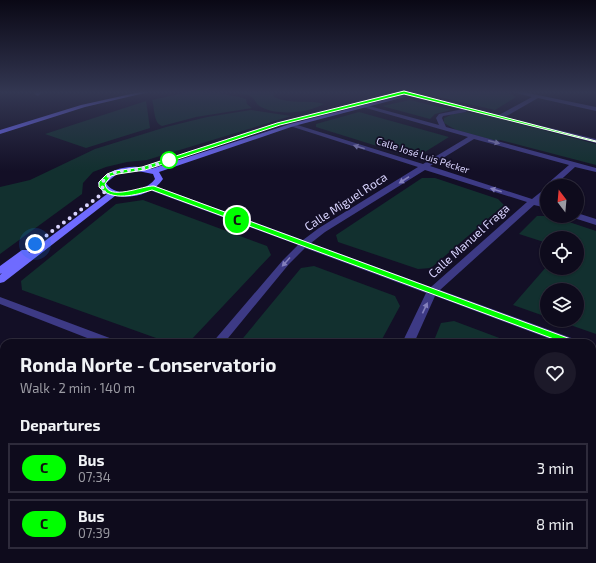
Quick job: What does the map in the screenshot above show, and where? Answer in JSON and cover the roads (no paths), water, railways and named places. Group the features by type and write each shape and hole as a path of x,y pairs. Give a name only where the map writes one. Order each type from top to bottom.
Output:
{"street":[{"path":"0,132 44,118"},
{"path":"152,171 159,179 152,188 133,194 109,192 102,187 102,183 109,175 125,170 143,169 281,123 301,118"},
{"path":"143,169 152,171 317,118"},
{"path":"406,118 596,170"},
{"path":"438,118 444,129"},
{"path":"509,118 596,141"},
{"name":"Calle José Luis Pécker","path":"292,125 540,204"},
{"name":"Calle Miguel Roca","path":"221,339 304,244 322,230 472,136"},
{"path":"558,179 574,164"},
{"path":"152,188 562,339"},
{"path":"0,271 109,192"},
{"path":"0,280 109,192"},
{"name":"Calle Manuel Fraga","path":"410,339 432,292 540,195"},
{"path":"584,218 596,222"},
{"path":"0,300 101,339"}]}
